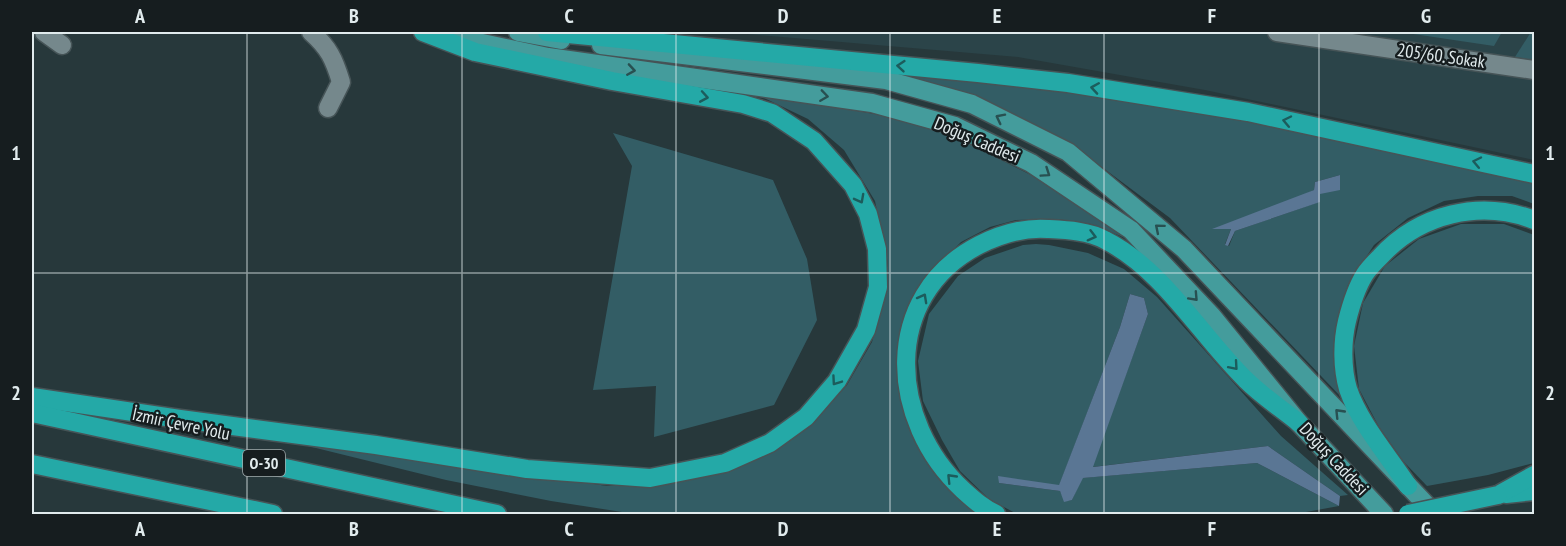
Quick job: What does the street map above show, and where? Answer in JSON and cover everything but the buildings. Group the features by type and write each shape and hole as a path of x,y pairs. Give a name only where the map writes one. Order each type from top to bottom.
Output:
{"highway":[{"path":"32,397 376,445 527,469 650,478 725,463 770,443 806,417 837,381 866,330 878,287 877,249 868,214 853,186 814,141 772,113 742,104 612,81 475,51 423,32"},
{"path":"547,32 1068,83 1248,112 1534,174"},
{"path":"1408,486 1362,418 1348,388 1344,365 1344,334 1352,304 1365,274 1388,249 1413,230 1442,216 1470,211 1497,210 1534,220"},
{"path":"996,514 983,508 947,475 927,445 913,412 905,375 906,344 912,320 924,293 944,269 968,251 998,235 1032,228 1071,230 1104,239 1135,259 1176,301 1246,380 1299,423"},
{"name":"İzmir Çevre Yolu","path":"32,413 497,514"},
{"path":"32,464 273,514"},
{"path":"1498,495 1534,475"},
{"path":"120,483 225,514"},
{"path":"1408,514 1498,495 1534,491"}],"main road":[{"name":"Doğuş Caddesi","path":"429,32 548,57 872,103 955,126 1032,163 1131,230 1212,316 1299,423 1384,514"},
{"name":"Doğuş Caddesi","path":"518,32 567,41 886,80 972,104 1068,153 1184,249 1435,514"}],"street":[{"path":"44,32 62,45"},
{"path":"311,32 334,58 341,82 328,108"},
{"name":"205/60. Sokak","path":"1277,32 1534,70"}],"shaded area":[{"path":"724,32 1534,32 1534,160 1205,90 1018,57"},
{"path":"1400,32 1502,32 1494,46"},
{"path":"1531,32 1534,32 1534,60 1515,57"},
{"path":"891,73 1072,91 1226,115 1534,183 1534,204 1512,196 1478,196 1444,201 1408,218 1374,245 1348,285 1338,324 1343,399 1170,218 1071,144","holes":["1340,175 1319,194 1319,202 1235,231 1229,246 1225,244 1231,229 1314,190 1315,182"]},
{"path":"756,94 928,123 1041,180 1104,218 1123,237 1091,224 1057,219 1016,220 990,227 961,242 929,274 905,319 910,424 985,514 635,514 551,501 446,480 255,433 607,486 672,483 744,464 810,426 847,385 872,342 888,288 888,263 875,201 844,150 808,119"},
{"path":"613,133 773,180 807,259 817,320 774,405 654,437 656,386 593,390 632,166"},
{"path":"1340,175 1340,190 1320,194 1320,202 1235,231 1228,246 1225,245 1231,229 1212,229 1314,190 1315,182"},
{"path":"1461,224 1504,224 1534,235 1534,463 1488,475 1427,486 1403,461 1379,427 1359,389 1354,346 1363,303 1385,266 1419,239"},
{"path":"1036,244 1088,253 1124,269 1157,297 1281,436 1348,495 1340,496 1268,446 1092,467 1148,314 1144,298 1130,294 1120,327 1059,486 999,477 999,483 1060,491 1065,501 1072,500 1082,478 1257,463 1339,506 1295,514 1017,514 989,499 960,471 942,440 923,401 918,361 929,314 958,276 985,258 1023,245"},
{"path":"1130,294 1144,298 1148,314 1093,467 1268,446 1340,496 1339,506 1257,463 1083,478 1072,500 1064,502 1060,491 999,483 998,476 1059,485 1120,327"}]}
